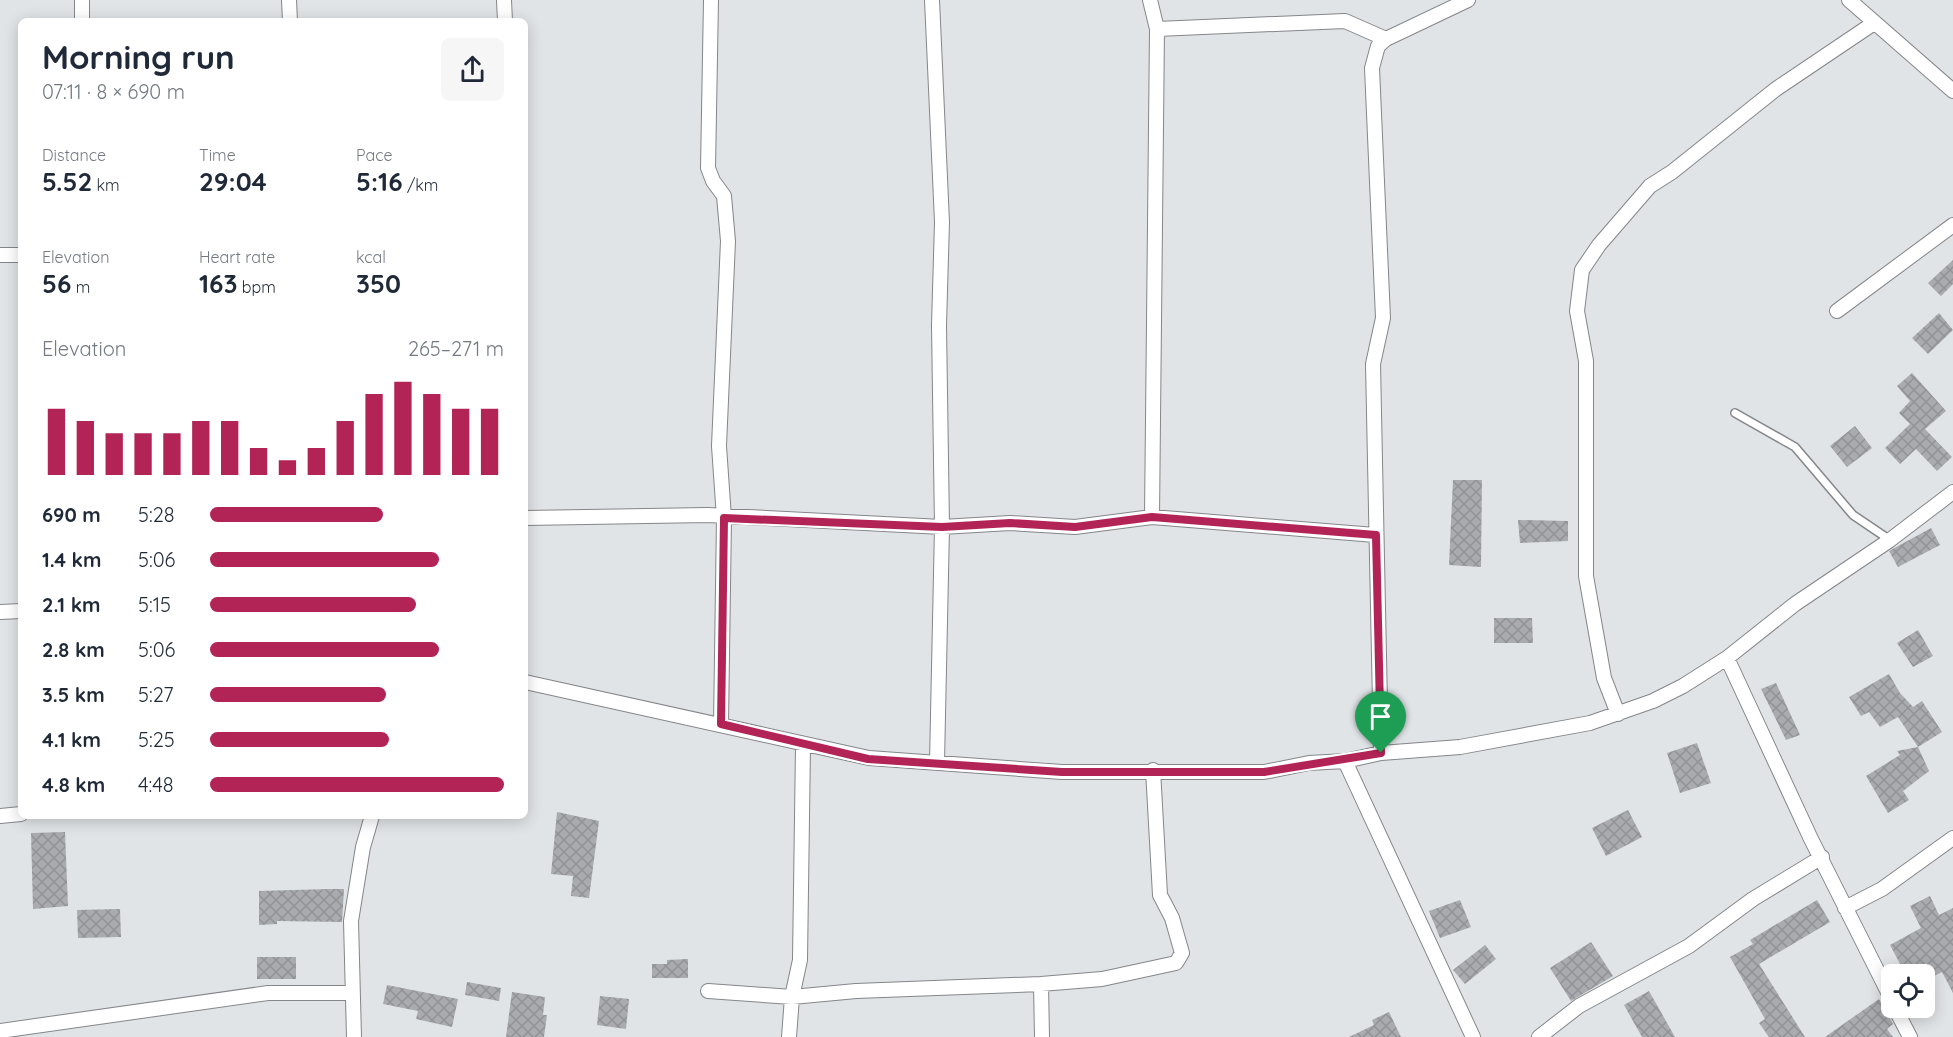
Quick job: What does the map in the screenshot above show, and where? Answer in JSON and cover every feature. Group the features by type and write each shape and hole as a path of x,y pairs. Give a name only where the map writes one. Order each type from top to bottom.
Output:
{"street":[{"path":"82,0 82,18"},
{"path":"290,0 290,18"},
{"path":"504,0 505,18"},
{"path":"711,0 708,168 713,181 724,196 728,241 720,446 724,518 721,724"},
{"path":"932,0 942,222 939,325 942,527 937,762"},
{"path":"1150,0 1157,29 1152,517"},
{"path":"1381,753 1373,364 1383,318 1372,68 1378,46 1386,39 1468,0"},
{"path":"1849,0 1953,91"},
{"path":"1157,29 1345,21 1386,39"},
{"path":"1618,714 1604,678 1586,576 1586,361 1577,311 1582,270 1599,245 1650,186 1672,172 1776,89 1874,22"},
{"path":"1837,311 1953,225"},
{"path":"0,255 18,255"},
{"path":"528,683 608,703 721,724 803,746 868,759 1062,772 1153,770 1264,772 1309,763 1345,761 1381,753 1460,747 1556,731 1618,714 1683,686 1728,658 1795,604 1890,540 1953,492"},
{"path":"528,518 686,515 942,527 1010,523 1075,527 1152,517 1376,535"},
{"path":"0,612 18,611"},
{"path":"1728,658 1845,908 1881,978"},
{"path":"789,1037 792,997 800,960 803,746"},
{"path":"1345,761 1473,1037"},
{"path":"708,991 792,997 856,991 1041,984 1102,979 1176,963 1182,953 1172,918 1160,895 1153,770"},
{"path":"0,816 18,814"},
{"path":"354,1037 351,993 351,921 363,847 371,819"},
{"path":"1845,908 1882,890 1953,838"},
{"path":"1539,1037 1579,1006 1689,946 1753,899 1822,857"},
{"path":"1041,984 1039,994 1042,1037"},
{"path":"0,1031 268,993 351,993"},
{"path":"1900,1018 1909,1036"}],"lane":[{"path":"1735,413 1795,447 1853,515 1890,540"}],"building":[{"path":"1953,260 1953,284 1941,296 1928,283"},
{"path":"1939,313 1953,330 1928,354 1912,338"},
{"path":"1912,373 1946,411 1925,429 1952,457 1937,471 1916,449 1900,464 1885,448 1910,424 1899,413 1910,401 1897,386"},
{"path":"1855,426 1872,448 1847,467 1830,446"},
{"path":"1453,480 1482,480 1481,567 1449,565"},
{"path":"1518,520 1568,521 1568,541 1520,543"},
{"path":"1931,528 1940,545 1898,567 1889,551"},
{"path":"1494,618 1532,618 1533,643 1494,643"},
{"path":"1918,630 1933,656 1913,667 1897,643"},
{"path":"1889,674 1900,693 1913,707 1922,701 1942,732 1918,747 1898,717 1880,727 1869,712 1861,716 1849,697"},
{"path":"1776,683 1800,735 1786,740 1761,689"},
{"path":"1697,743 1711,783 1680,793 1667,753"},
{"path":"1918,747 1929,771 1903,791 1909,800 1888,813 1866,776 1900,755 1897,751"},
{"path":"1628,810 1642,837 1606,856 1592,828"},
{"path":"557,812 599,821 589,898 571,896 573,876 551,874"},
{"path":"65,832 68,906 33,909 31,833"},
{"path":"344,889 342,922 277,921 277,924 259,925 259,891"},
{"path":"1930,896 1939,915 1953,908 1953,993 1942,972 1935,976 1935,964 1900,964 1890,945 1921,928 1910,906"},
{"path":"1460,900 1471,927 1440,938 1429,911"},
{"path":"1817,900 1830,922 1759,964 1805,1037 1769,1037 1759,1023 1765,1019 1730,957 1753,944 1750,940"},
{"path":"120,909 121,937 78,938 77,910"},
{"path":"1591,942 1613,976 1571,1001 1550,968"},
{"path":"1485,945 1496,959 1465,984 1453,970"},
{"path":"257,957 296,957 296,979 257,979"},
{"path":"688,959 688,978 652,978 652,964 667,964 667,960"},
{"path":"467,982 501,988 499,1001 465,995"},
{"path":"387,985 458,999 452,1027 416,1019 418,1011 383,1004"},
{"path":"1649,991 1675,1037 1642,1037 1624,1005"},
{"path":"512,992 545,997 543,1015 547,1015 544,1037 506,1037"},
{"path":"600,996 629,999 626,1029 597,1025"},
{"path":"1879,999 1881,1018 1890,1018 1893,1024 1887,1029 1893,1037 1825,1037"},
{"path":"1389,1012 1401,1037 1349,1037 1374,1025 1372,1020"}],"route":[{"path":"1152,517 1376,535 1381,753 1345,761 1309,763 1264,772 1153,770 1062,772 868,759 803,746 721,724 720,654 724,518 942,527 1010,523 1075,527 1101,526 1118,520 1152,517"}]}
